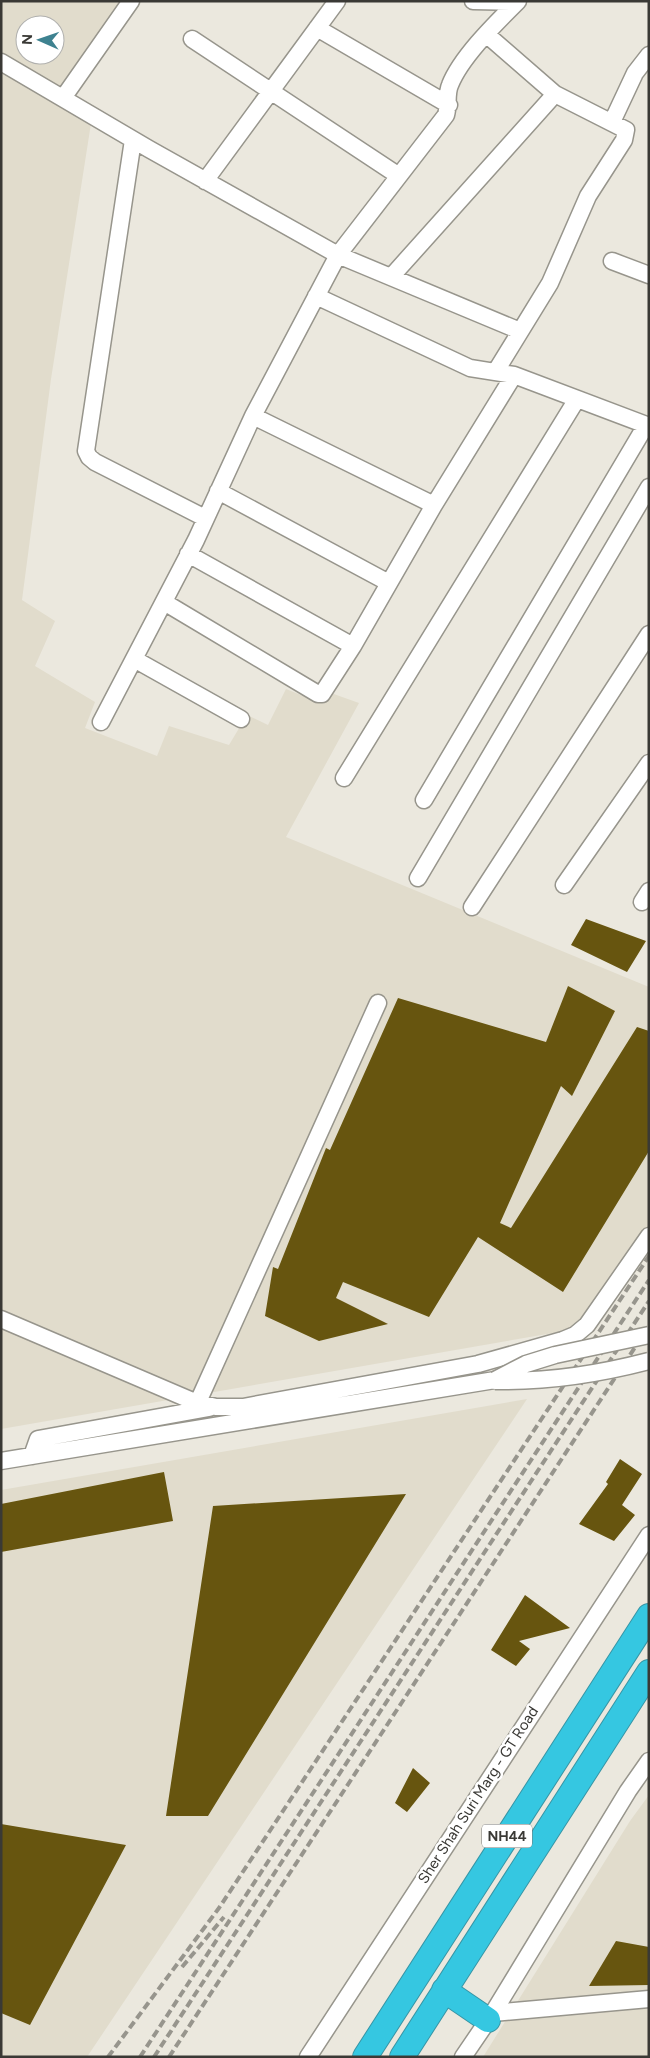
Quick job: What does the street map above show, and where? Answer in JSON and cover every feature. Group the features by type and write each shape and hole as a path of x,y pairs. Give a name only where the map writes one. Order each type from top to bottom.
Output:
{"highway":[{"name":"NH44","path":"365,2057 649,1616"},
{"name":"NH44","path":"402,2057 649,1672"},
{"path":"444,1990 490,2017"}],"street":[{"path":"63,98 131,1"},
{"path":"205,181 272,92 336,1"},
{"path":"473,1 517,2"},
{"path":"101,722 188,554 254,416 338,255 446,115 449,106 449,88 454,76 486,34 517,2"},
{"path":"317,28 449,106"},
{"path":"486,34 555,94 623,128 626,136 588,196 550,283 496,371"},
{"path":"192,39 399,176"},
{"path":"612,122 635,73 649,55"},
{"path":"1,62 133,140 338,255 520,332"},
{"path":"391,277 555,94"},
{"path":"133,140 86,451 89,457 96,462 205,518"},
{"path":"612,261 649,274"},
{"path":"316,296 470,368 514,375 647,426 424,800"},
{"path":"164,602 318,694 324,692 353,646 434,505 514,375"},
{"path":"344,778 577,399"},
{"path":"254,416 434,505"},
{"path":"418,878 649,487"},
{"path":"218,491 389,583"},
{"path":"188,554 353,646"},
{"path":"472,907 649,634"},
{"path":"134,659 241,719"},
{"path":"564,885 649,763"},
{"path":"198,1402 378,1003"},
{"path":"32,1456 38,1439 216,1407 243,1407 478,1364 563,1340 587,1325 649,1236"},
{"path":"1,1319 198,1402 216,1407"},
{"path":"495,1380 526,1364 555,1355 649,1335"},
{"path":"1,1461 495,1380 531,1382 554,1380 649,1361"},
{"name":"Sher Shah Suri Marg - GT Road","path":"308,2057 649,1535"},
{"path":"463,2057 490,2017 628,1791 649,1761"},
{"path":"490,2017 649,1999"}],"shaded area":[{"path":"1,1 129,1 63,96 92,117 51,379 22,600 55,621 35,666 95,702 85,728 157,756 169,726 229,745 247,715 268,725 286,689 311,699 317,688 359,703 286,837 649,987 649,1229 582,1328 1,1429"},
{"path":"527,1399 87,2057 1,2057 1,1490"},
{"path":"649,1795 649,2057 483,2057 630,1821"}],"building":[{"path":"586,919 646,941 627,972 571,945"},
{"path":"568,986 615,1011 572,1096 561,1086 500,1223 511,1228 637,1027 649,1031 649,1151 563,1292 478,1237 429,1317 343,1282 336,1298 388,1324 319,1341 265,1316 273,1267 278,1269 326,1148 330,1150 398,998 546,1042"},
{"path":"620,1459 642,1474 622,1505 635,1515 614,1541 579,1524 608,1484 606,1482"},
{"path":"164,1472 173,1521 1,1552 1,1504"},
{"path":"406,1494 208,1816 166,1816 213,1506"},
{"path":"525,1595 570,1628 519,1641 530,1649 516,1666 491,1650"},
{"path":"413,1768 430,1783 407,1812 395,1803"},
{"path":"1,1824 126,1845 30,2025 1,2013"},
{"path":"616,1941 649,1947 649,1985 589,1986"}],"railway":[{"path":"108,2057 219,1908 649,1256"},
{"path":"140,2057 649,1280"},
{"path":"154,2057 649,1301"},
{"path":"169,2057 649,1326"},
{"path":"182,1967 224,1917"}]}
